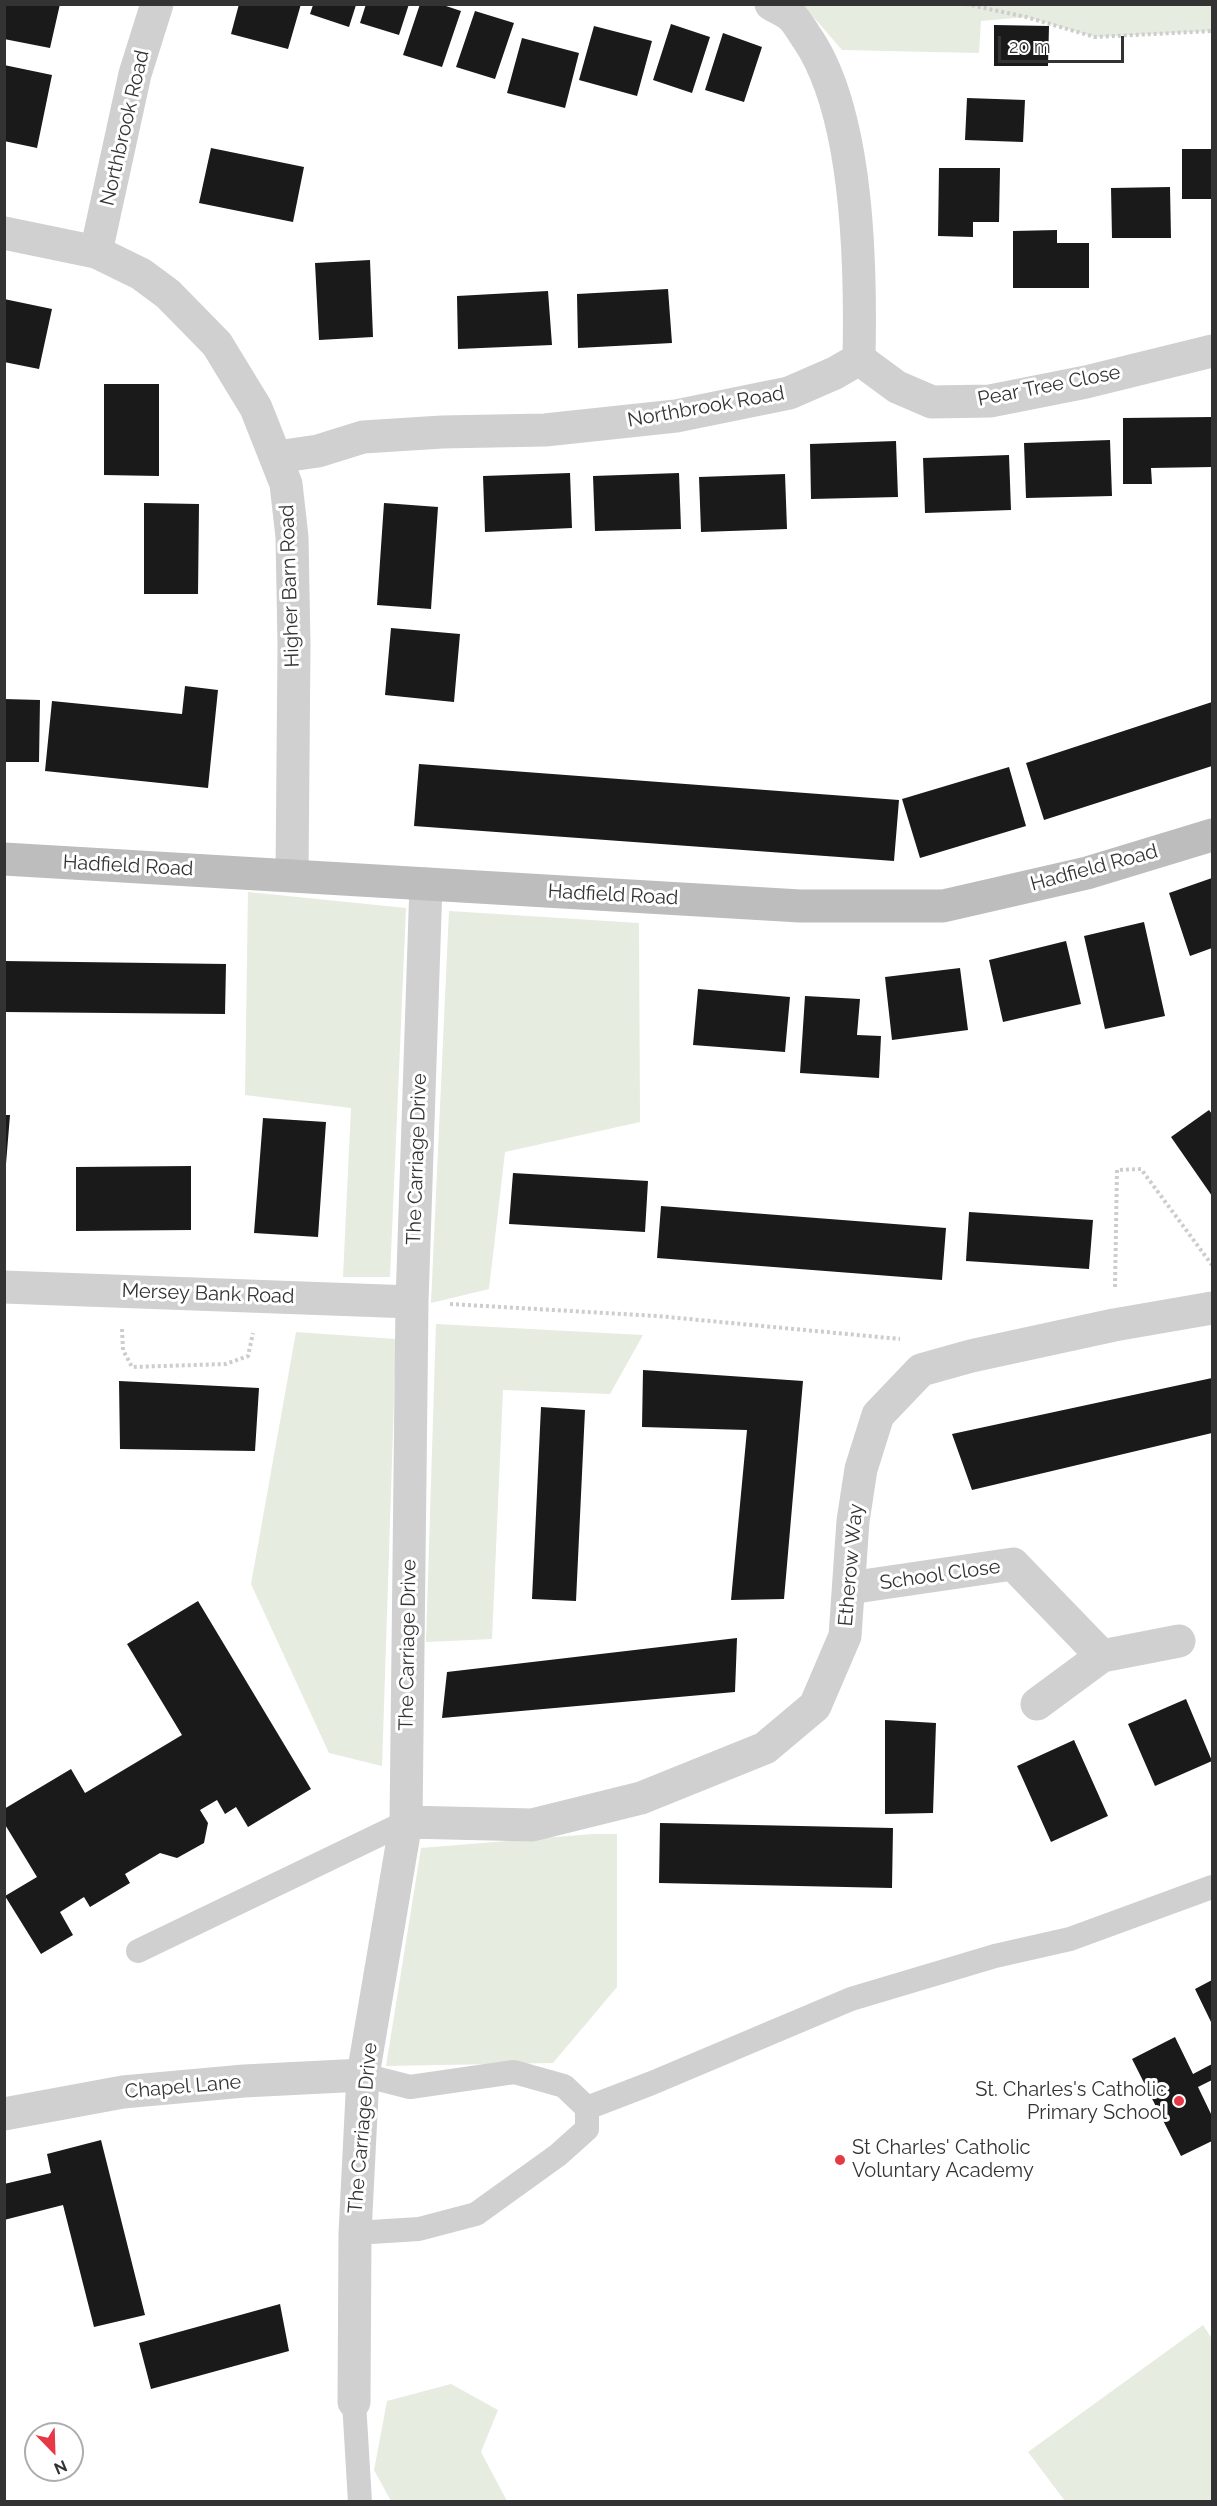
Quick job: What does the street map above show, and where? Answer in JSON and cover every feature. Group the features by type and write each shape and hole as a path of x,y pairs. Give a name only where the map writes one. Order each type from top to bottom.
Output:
{"street":[{"name":"Northbrook Road","path":"96,252 135,74 157,4"},
{"path":"771,4 792,16 820,58 840,117 853,189 856,224 859,269 859,359"},
{"name":"Higher Barn Road","path":"4,232 96,252 141,274 168,294 217,344 256,408 286,484 292,537 294,645 292,875"},
{"name":"Pear Tree Close","path":"859,359 897,387 933,402 990,401 1086,382 1212,351"},
{"name":"Northbrook Road","path":"277,457 318,451 363,437 442,432 545,430 676,416 789,393 859,359"},
{"name":"Hadfield Road","path":"4,859 800,906 943,906 1087,873 1212,835"},
{"name":"The Carriage Drive","path":"354,2402 355,2233 363,2075 406,1822 412,1302 426,884"},
{"name":"Mersey Bank Road","path":"4,1287 412,1302"},
{"path":"921,1370 971,1356 1114,1325 1212,1308"},
{"name":"Etherow Way","path":"406,1822 532,1825 641,1798 765,1748 815,1707 845,1636 853,1521 861,1469 878,1415 921,1370"},
{"name":"School Close","path":"849,1588 1013,1564 1102,1656"},
{"path":"1037,1704 1102,1656 1179,1641"},
{"name":"Chapel Lane","path":"4,2114 123,2092 363,2075"}],"lane":[{"path":"138,1951 406,1822"},
{"path":"586,2108 652,2083 850,1999 995,1956 1070,1939 1212,1887"},
{"path":"355,2233 419,2229 476,2214 558,2155 587,2129 586,2108 564,2086 514,2072 410,2088 363,2075"},
{"path":"354,2402 360,2502"}],"path":[{"path":"966,4 1026,17 1095,37 1212,31"},
{"path":"1114,1325 1117,1170 1141,1169 1212,1265"},
{"path":"122,1290 123,1350 132,1367 226,1364 248,1356 260,1296"},
{"path":"412,1302 657,1316 910,1339 921,1370"}],"shaded area":[{"path":"803,5 1212,5 1212,31 1095,37 1026,17 981,21 979,53 842,50"},
{"path":"248,892 406,908 390,1277 343,1277 351,1108 245,1095"},
{"path":"449,911 639,923 640,1122 505,1152 489,1289 431,1303"},
{"path":"436,1324 643,1335 610,1394 503,1390 492,1639 426,1642"},
{"path":"296,1332 396,1339 382,1766 329,1753 251,1584"},
{"path":"617,1834 617,1987 553,2063 386,2066 421,1848"},
{"path":"1203,2325 1212,2339 1212,2501 1065,2501 1028,2452"},
{"path":"451,2384 498,2410 481,2452 507,2501 391,2501 374,2470 387,2401"}],"building":[{"path":"4,4 60,4 50,48 4,39"},
{"path":"239,4 301,4 288,49 231,34"},
{"path":"366,4 409,4 399,35 360,23"},
{"path":"420,4 440,4 461,11 442,67 403,55"},
{"path":"313,5 356,5 349,27 310,14"},
{"path":"475,11 514,23 495,79 456,67"},
{"path":"671,24 710,37 692,93 653,80"},
{"path":"994,25 1049,26 1048,66 994,66"},
{"path":"594,26 652,41 637,96 579,80"},
{"path":"723,33 762,47 744,102 705,90"},
{"path":"522,38 579,53 565,108 507,93"},
{"path":"4,65 52,75 37,148 4,141"},
{"path":"967,98 1025,100 1023,142 965,140"},
{"path":"211,148 304,167 293,222 199,203"},
{"path":"1182,149 1212,149 1212,199 1182,199"},
{"path":"939,168 1000,168 999,222 973,222 973,237 938,236"},
{"path":"1170,187 1171,238 1112,238 1111,188"},
{"path":"1057,230 1057,243 1089,243 1089,288 1013,288 1013,231"},
{"path":"370,260 373,337 319,340 315,263"},
{"path":"668,289 672,343 578,348 577,294"},
{"path":"548,291 552,345 458,349 457,296"},
{"path":"4,299 52,309 39,369 4,362"},
{"path":"104,384 159,384 159,476 104,475"},
{"path":"1212,417 1212,467 1151,468 1152,484 1123,484 1123,418"},
{"path":"1110,440 1112,496 1026,498 1024,443"},
{"path":"896,441 898,497 811,499 810,444"},
{"path":"1009,455 1011,510 925,513 923,458"},
{"path":"570,473 572,528 485,532 483,476"},
{"path":"679,473 681,529 595,531 593,476"},
{"path":"785,474 787,529 701,532 699,477"},
{"path":"144,503 199,504 198,594 144,594"},
{"path":"384,503 438,507 431,609 377,605"},
{"path":"391,628 460,634 454,702 385,695"},
{"path":"185,686 218,690 208,788 45,771 52,701 182,714"},
{"path":"4,699 40,700 39,762 4,762"},
{"path":"1212,702 1212,766 1044,820 1026,763"},
{"path":"419,764 899,800 894,861 414,826"},
{"path":"1009,767 1026,826 920,858 902,799"},
{"path":"1212,878 1212,948 1190,956 1169,893"},
{"path":"1144,922 1165,1016 1105,1029 1084,936"},
{"path":"1066,941 1081,1004 1003,1022 989,960"},
{"path":"4,961 226,964 225,1014 4,1012"},
{"path":"960,968 968,1030 892,1040 885,977"},
{"path":"698,989 790,997 785,1052 693,1045"},
{"path":"805,996 860,999 857,1035 881,1036 879,1078 800,1073"},
{"path":"1209,1110 1212,1114 1212,1196 1171,1137"},
{"path":"4,1115 10,1115 6,1164 4,1164"},
{"path":"263,1118 326,1122 318,1237 254,1233"},
{"path":"191,1166 191,1230 76,1231 76,1167"},
{"path":"513,1173 648,1181 645,1232 509,1224"},
{"path":"661,1206 946,1228 942,1280 657,1258"},
{"path":"969,1212 1093,1220 1089,1269 966,1261"},
{"path":"643,1370 803,1381 784,1599 731,1600 747,1430 642,1427"},
{"path":"1212,1378 1212,1433 972,1490 952,1434"},
{"path":"119,1381 259,1388 255,1451 120,1449"},
{"path":"541,1407 585,1410 576,1601 532,1599"},
{"path":"198,1601 311,1789 248,1827 236,1807 225,1814 217,1800 200,1810 208,1823 204,1843 177,1858 160,1853 125,1874 130,1883 90,1907 84,1897 60,1912 73,1935 41,1954 5,1896 37,1877 4,1823 4,1809 71,1769 85,1793 182,1735 127,1644"},
{"path":"737,1638 735,1692 442,1718 447,1672"},
{"path":"1186,1699 1212,1761 1155,1786 1128,1724"},
{"path":"885,1720 936,1723 933,1813 885,1814"},
{"path":"1074,1740 1108,1816 1051,1842 1017,1766"},
{"path":"660,1823 893,1828 892,1888 659,1883"},
{"path":"1212,1980 1212,2024 1195,1989"},
{"name":"St. Charles's Catholic Primary School","path":"1175,2037 1193,2074 1212,2064 1212,2080 1198,2087 1212,2116 1212,2141 1181,2156 1132,2059"},
{"path":"101,2140 145,2315 94,2327 63,2205 4,2220 4,2184 51,2173 47,2154"},
{"path":"280,2304 289,2351 151,2389 139,2343"}],"place":[{"name":"St. Charles's Catholic Primary School","path":"1179,2101"},
{"name":"St Charles' Catholic Voluntary Academy","path":"840,2160"}]}
